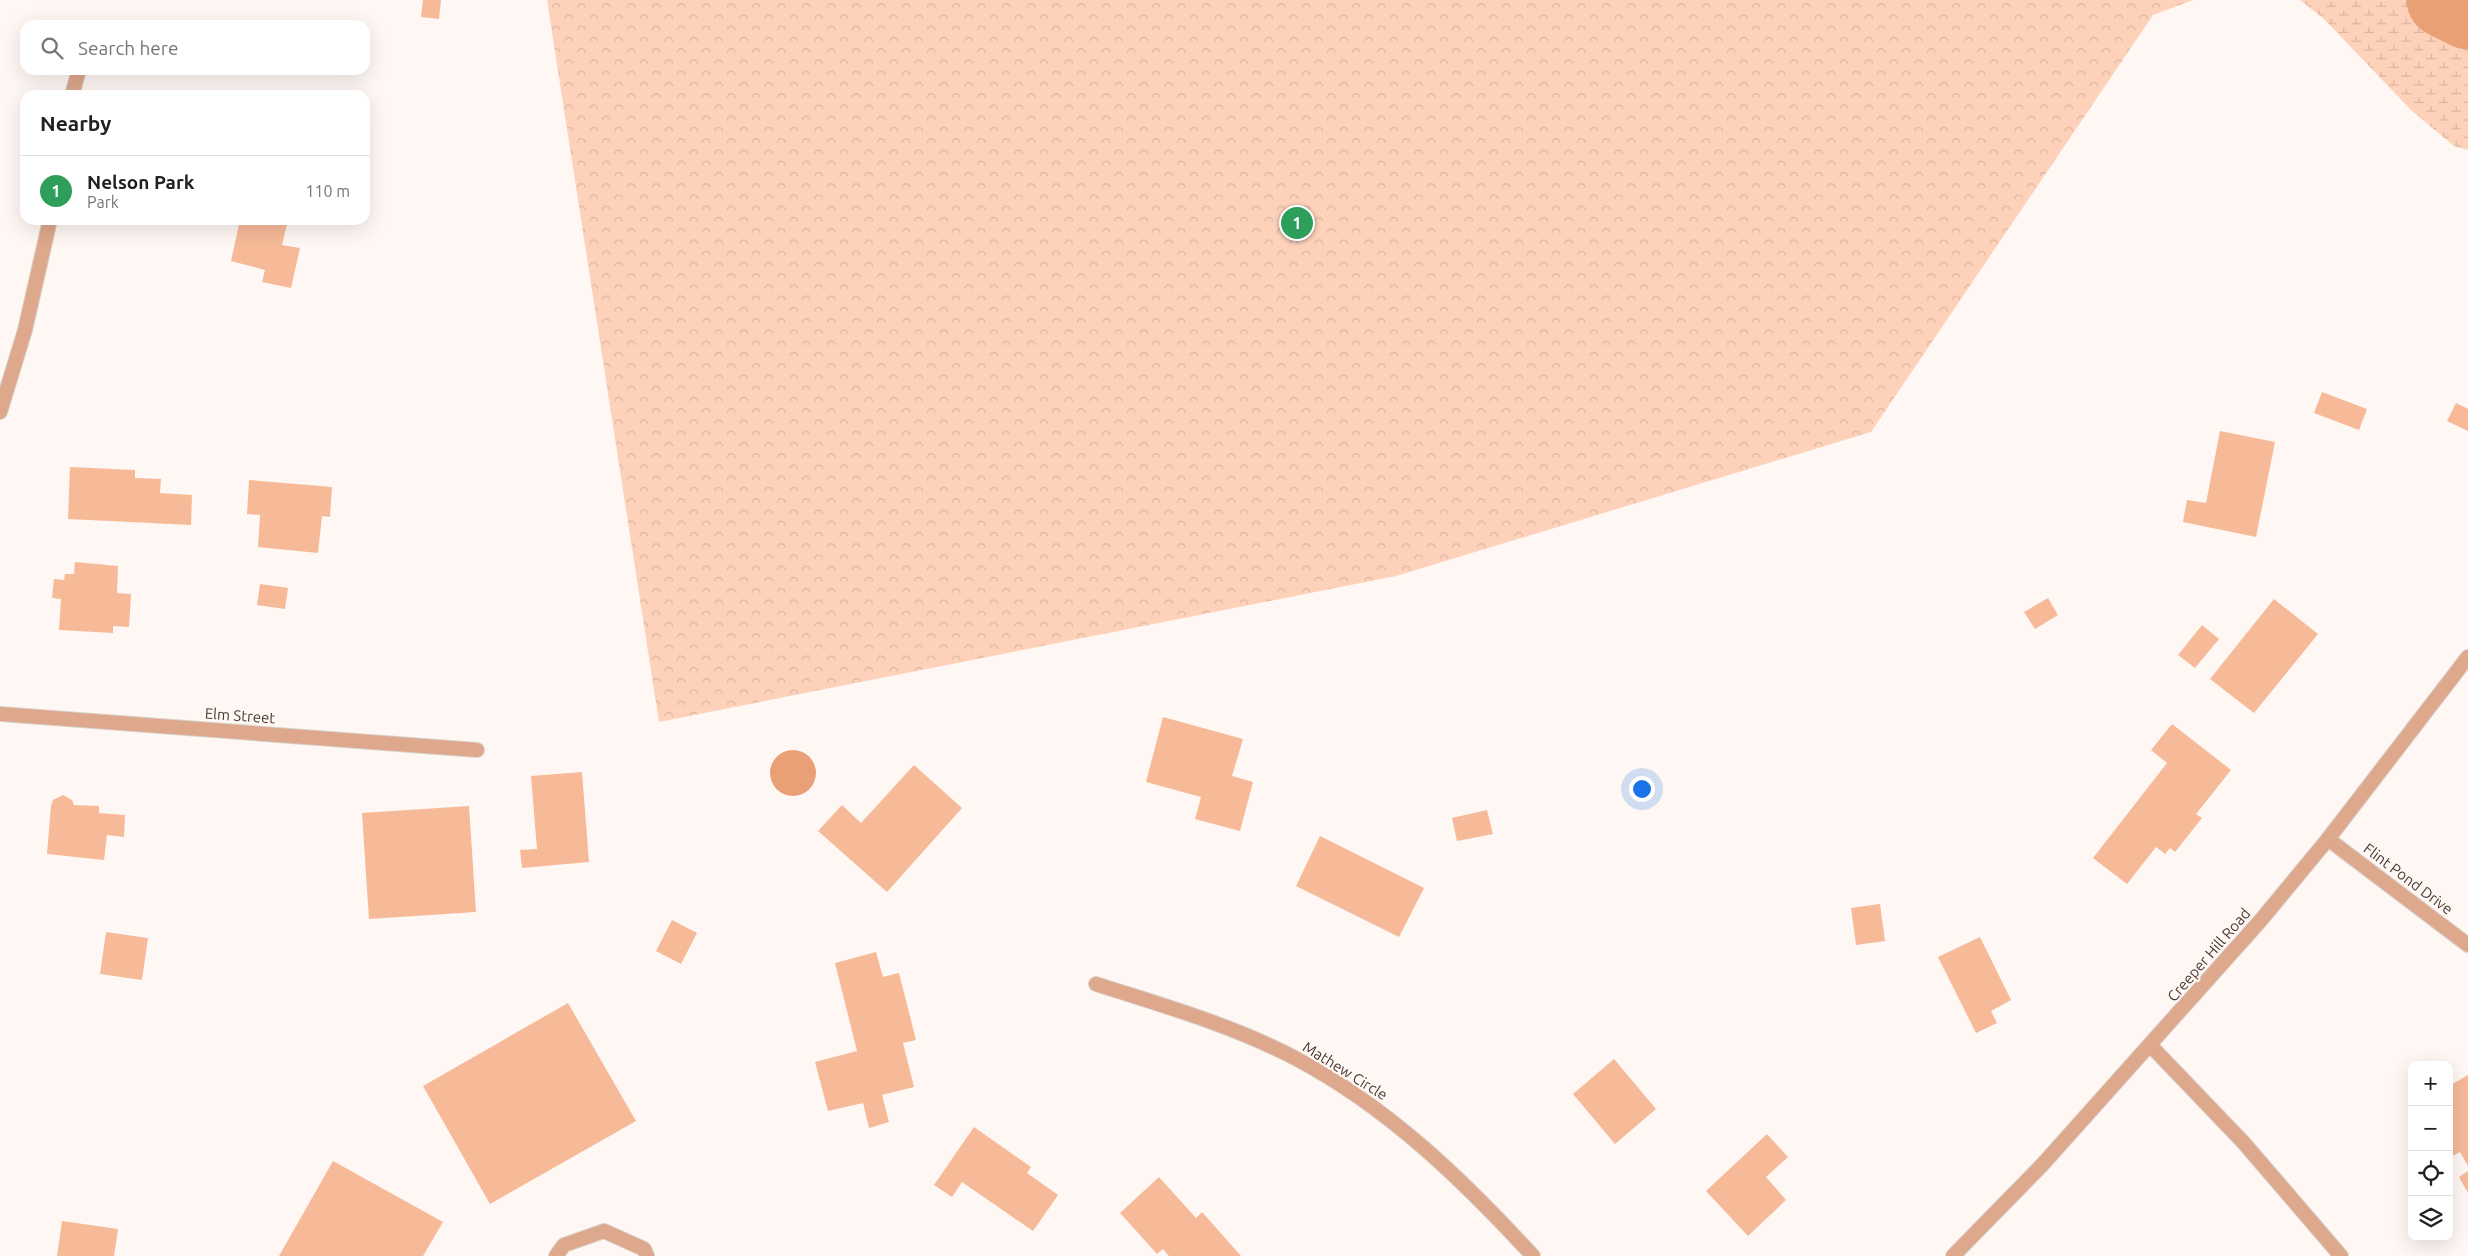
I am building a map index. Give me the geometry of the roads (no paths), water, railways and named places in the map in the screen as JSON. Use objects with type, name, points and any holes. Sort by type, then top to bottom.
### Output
[{"type":"street","points":[[73,90],[78,75]]},
{"type":"street","points":[[0,412],[25,330],[49,225]]},
{"type":"street","name":"Creeper Hill Road","points":[[1953,1256],[2043,1164],[2151,1046],[2328,839],[2468,657]]},
{"type":"street","name":"Elm Street","points":[[0,714],[478,750]]},
{"type":"street","name":"Flint Pond Drive","points":[[2328,839],[2468,945]]},
{"type":"street","name":"Mathew Circle","points":[[1096,984],[1234,1030],[1296,1059],[1373,1106],[1440,1161],[1533,1256]]},
{"type":"street","points":[[2151,1046],[2243,1142],[2341,1256]]},
{"type":"street","points":[[556,1256],[564,1245],[604,1231],[644,1249],[646,1256]]},
{"type":"waterway","points":[[2444,0],[2468,12]]},
{"type":"place","name":"Nelson Park","points":[[1297,223]]}]
